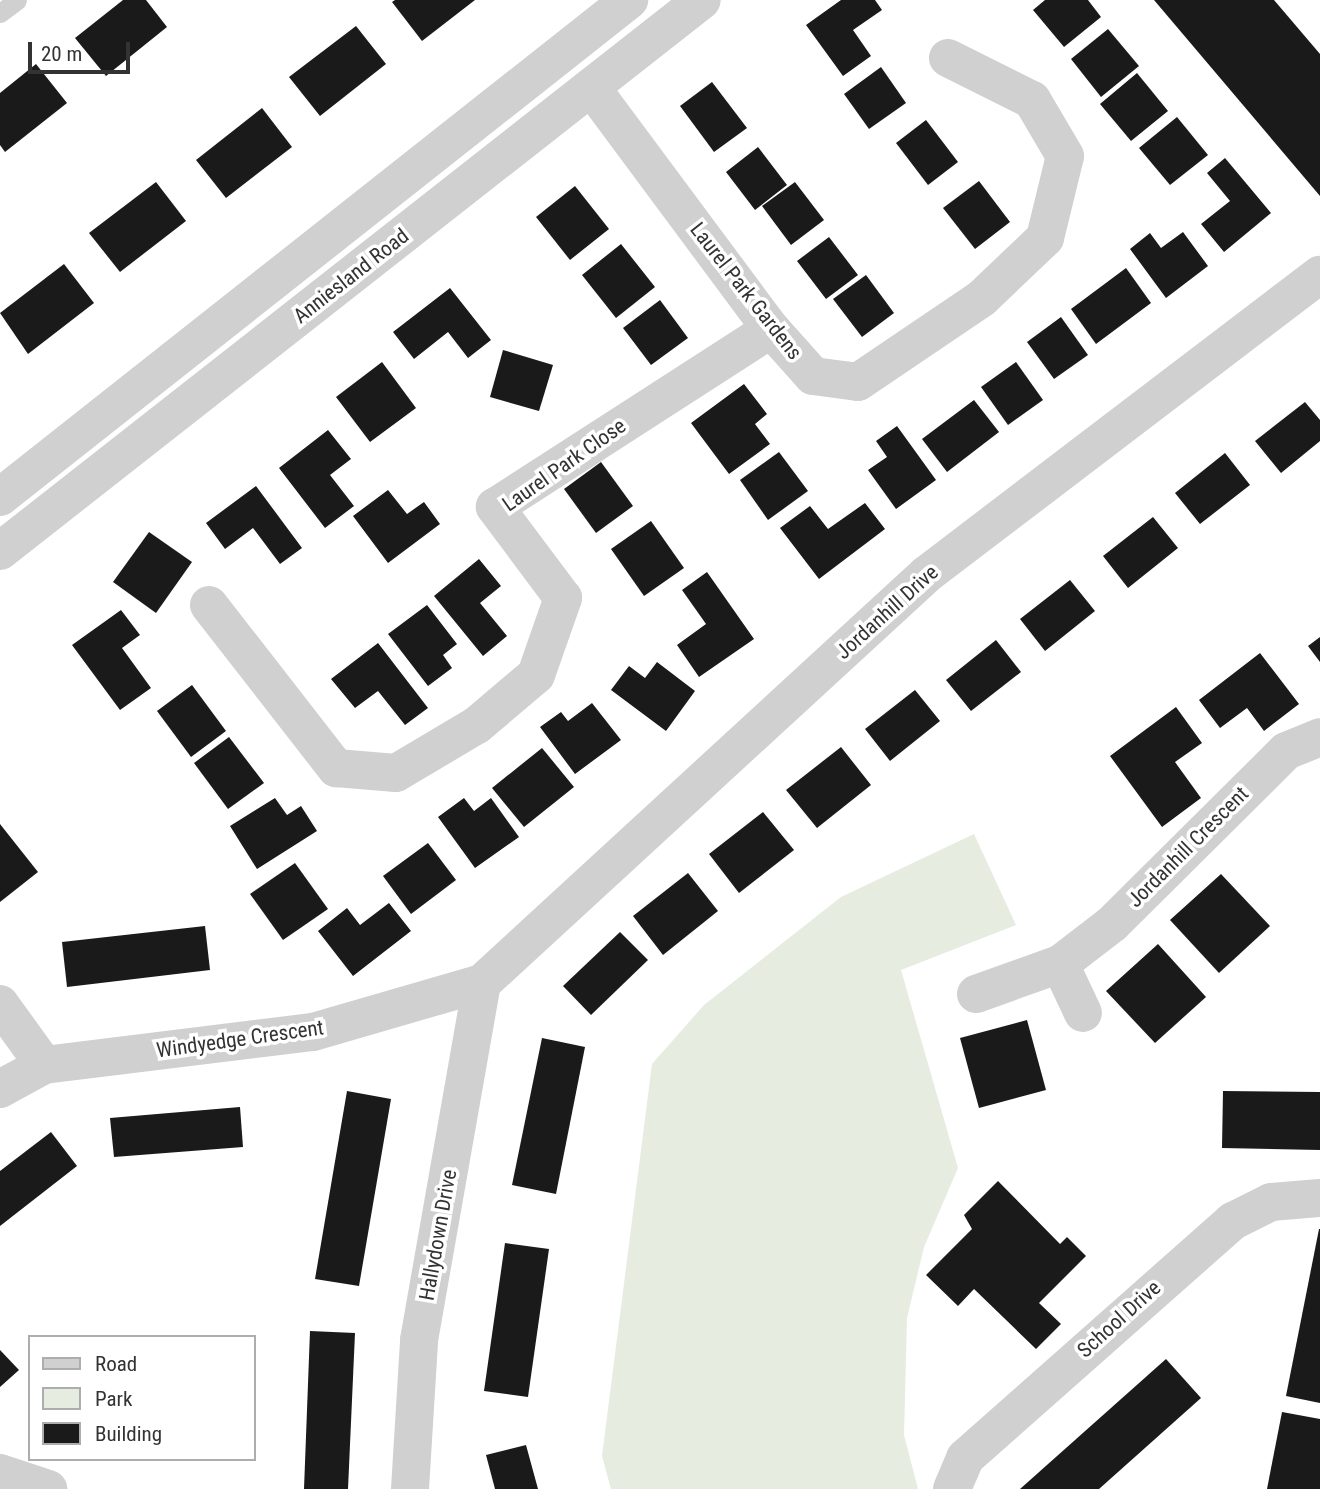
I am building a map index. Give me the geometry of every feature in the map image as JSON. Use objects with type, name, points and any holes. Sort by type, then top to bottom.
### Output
[{"type":"street","name":"Anniesland Road","points":[[0,497],[629,0]]},
{"type":"street","name":"Anniesland Road","points":[[0,551],[702,0]]},
{"type":"street","name":"Laurel Park Gardens","points":[[591,87],[771,329],[813,376],[858,382],[982,298],[1045,238],[1065,156],[1032,100],[948,58]]},
{"type":"street","points":[[316,247],[347,279]]},
{"type":"street","name":"Jordanhill Drive","points":[[482,983],[927,574],[1320,275]]},
{"type":"street","name":"Laurel Park Close","points":[[209,605],[336,768],[396,773],[477,725],[536,675],[563,598],[495,507],[771,329]]},
{"type":"street","name":"Jordanhill Crescent","points":[[976,994],[1060,964],[1112,924],[1286,751],[1320,737]]},
{"type":"street","points":[[1060,964],[1083,1013]]},
{"type":"street","name":"Windyedge Crescent","points":[[0,1089],[44,1065],[313,1032],[482,983]]},
{"type":"street","name":"Hallydown Drive","points":[[410,1489],[419,1340],[482,983]]},
{"type":"street","points":[[0,1004],[44,1065]]},
{"type":"street","name":"School Drive","points":[[952,1489],[965,1458],[1233,1221],[1271,1202],[1320,1198]]},
{"type":"street","points":[[0,1473],[48,1489]]},
{"type":"lane","points":[[0,13],[17,0]]},
{"type":"green space","points":[[974,834],[1016,925],[901,970],[958,1168],[924,1247],[907,1318],[904,1435],[918,1489],[611,1489],[602,1456],[652,1064],[704,1005],[841,897]]},
{"type":"building","points":[[123,0],[146,0],[167,27],[106,76],[75,38]]},
{"type":"building","points":[[475,0],[422,41],[392,2]]},
{"type":"building","points":[[841,0],[875,0],[882,10],[853,30],[871,56],[843,76],[806,25]]},
{"type":"building","points":[[1045,0],[1088,0],[1101,17],[1064,47],[1033,10]]},
{"type":"building","points":[[1154,0],[1274,0],[1320,54],[1320,196]]},
{"type":"building","points":[[356,26],[386,64],[320,116],[289,77]]},
{"type":"building","points":[[1108,29],[1139,66],[1101,97],[1071,59]]},
{"type":"building","points":[[36,64],[67,103],[5,152],[0,145],[0,93]]},
{"type":"building","points":[[881,67],[906,103],[869,129],[844,94]]},
{"type":"building","points":[[1137,73],[1168,111],[1131,141],[1100,104]]},
{"type":"building","points":[[712,82],[747,128],[714,152],[680,106]]},
{"type":"building","points":[[262,108],[292,147],[226,198],[196,160]]},
{"type":"building","points":[[1177,117],[1208,155],[1170,185],[1139,148]]},
{"type":"building","points":[[926,120],[958,162],[928,185],[896,143]]},
{"type":"building","points":[[758,147],[787,185],[755,210],[726,172]]},
{"type":"building","points":[[1225,158],[1271,213],[1224,252],[1201,224],[1230,201],[1207,173]]},
{"type":"building","points":[[979,181],[1010,222],[975,249],[943,208]]},
{"type":"building","points":[[156,182],[186,221],[120,272],[89,233]]},
{"type":"building","points":[[795,182],[824,220],[791,245],[762,206]]},
{"type":"building","points":[[575,186],[609,229],[570,260],[536,217]]},
{"type":"building","points":[[1183,232],[1208,266],[1166,298],[1130,249],[1150,233],[1161,248]]},
{"type":"building","points":[[829,237],[858,275],[826,299],[797,261]]},
{"type":"building","points":[[621,244],[655,287],[616,318],[582,275]]},
{"type":"building","points":[[64,264],[94,303],[28,354],[0,313]]},
{"type":"building","points":[[1126,268],[1151,303],[1096,344],[1071,309]]},
{"type":"building","points":[[866,275],[894,313],[862,337],[833,299]]},
{"type":"building","points":[[450,288],[491,340],[468,358],[448,332],[414,359],[393,332]]},
{"type":"building","points":[[660,300],[688,338],[651,365],[623,328]]},
{"type":"building","points":[[1061,317],[1088,355],[1054,379],[1027,342]]},
{"type":"building","points":[[503,350],[553,365],[539,411],[490,397]]},
{"type":"building","points":[[382,362],[416,408],[370,442],[336,397]]},
{"type":"building","points":[[1016,362],[1043,400],[1008,425],[981,387]]},
{"type":"building","points":[[744,384],[767,414],[755,424],[770,444],[729,474],[691,423]]},
{"type":"building","points":[[974,400],[999,432],[947,472],[922,439]]},
{"type":"building","points":[[1305,402],[1320,420],[1320,441],[1281,473],[1255,441]]},
{"type":"building","points":[[897,426],[936,480],[896,509],[868,470],[887,457],[876,441]]},
{"type":"building","points":[[328,430],[351,459],[330,475],[354,506],[325,528],[279,468]]},
{"type":"building","points":[[779,452],[808,491],[768,520],[740,480]]},
{"type":"building","points":[[1225,453],[1250,485],[1200,524],[1175,493]]},
{"type":"building","points":[[601,462],[633,506],[596,533],[564,489]]},
{"type":"building","points":[[256,486],[302,548],[280,564],[253,528],[225,549],[206,523]]},
{"type":"building","points":[[388,490],[407,514],[424,502],[440,524],[388,563],[353,516]]},
{"type":"building","points":[[865,503],[885,529],[819,579],[780,528],[810,506],[828,529]]},
{"type":"building","points":[[1153,517],[1178,548],[1128,588],[1103,556]]},
{"type":"building","points":[[651,521],[684,568],[644,596],[611,549]]},
{"type":"building","points":[[149,532],[192,562],[156,613],[113,582]]},
{"type":"building","points":[[479,559],[501,586],[480,603],[507,636],[483,656],[434,596]]},
{"type":"building","points":[[707,572],[754,639],[699,677],[677,645],[706,624],[682,590]]},
{"type":"building","points":[[1070,580],[1095,611],[1045,651],[1020,619]]},
{"type":"building","points":[[427,605],[457,644],[443,655],[452,668],[428,686],[388,634]]},
{"type":"building","points":[[121,610],[140,635],[122,648],[151,688],[120,710],[72,645]]},
{"type":"building","points":[[1320,637],[1320,662],[1308,646]]},
{"type":"building","points":[[996,640],[1021,672],[971,711],[946,680]]},
{"type":"building","points":[[378,643],[428,708],[405,725],[378,691],[355,708],[331,679]]},
{"type":"building","points":[[1260,653],[1299,704],[1264,731],[1247,708],[1220,728],[1199,700]]},
{"type":"building","points":[[657,662],[695,691],[666,731],[611,690],[629,666],[645,678]]},
{"type":"building","points":[[192,685],[226,731],[191,757],[157,711]]},
{"type":"building","points":[[915,690],[940,721],[890,761],[865,729]]},
{"type":"building","points":[[592,703],[621,740],[575,774],[540,727],[561,712],[568,721]]},
{"type":"building","points":[[1176,707],[1202,743],[1175,762],[1201,798],[1162,827],[1110,756]]},
{"type":"building","points":[[229,737],[264,783],[228,809],[194,763]]},
{"type":"building","points":[[841,747],[871,785],[817,828],[786,790]]},
{"type":"building","points":[[542,748],[574,787],[524,827],[492,788]]},
{"type":"building","points":[[275,798],[287,815],[301,806],[317,831],[257,869],[230,826]]},
{"type":"building","points":[[464,798],[474,811],[491,798],[519,837],[475,868],[438,817]]},
{"type":"building","points":[[763,812],[794,850],[739,893],[709,854]]},
{"type":"building","points":[[0,824],[38,872],[0,902]]},
{"type":"building","points":[[428,843],[456,880],[411,914],[383,876]]},
{"type":"building","points":[[295,863],[328,909],[283,940],[250,894]]},
{"type":"building","points":[[688,873],[718,911],[663,955],[633,916]]},
{"type":"building","points":[[1221,874],[1270,926],[1219,973],[1170,920]]},
{"type":"building","points":[[389,903],[411,931],[353,976],[318,931],[347,908],[360,925]]},
{"type":"building","points":[[205,926],[210,970],[67,987],[62,942]]},
{"type":"building","points":[[620,932],[648,960],[591,1015],[563,986]]},
{"type":"building","points":[[1158,944],[1206,997],[1155,1043],[1106,991]]},
{"type":"building","points":[[1027,1020],[1046,1090],[979,1108],[960,1038]]},
{"type":"building","points":[[542,1038],[585,1047],[556,1194],[512,1185]]},
{"type":"building","points":[[347,1091],[391,1099],[359,1286],[315,1279]]},
{"type":"building","points":[[1223,1091],[1320,1092],[1320,1150],[1222,1148]]},
{"type":"building","points":[[240,1107],[243,1147],[114,1157],[110,1118]]},
{"type":"building","points":[[51,1132],[77,1166],[0,1226],[0,1171]]},
{"type":"building","points":[[998,1181],[1060,1244],[1067,1237],[1086,1256],[1039,1303],[1061,1324],[1036,1349],[974,1289],[958,1306],[926,1275],[972,1229],[964,1215]]},
{"type":"building","points":[[1320,1229],[1320,1403],[1286,1396]]},
{"type":"building","points":[[505,1243],[549,1249],[528,1397],[484,1391]]},
{"type":"building","points":[[310,1331],[355,1333],[348,1489],[304,1489]]},
{"type":"building","points":[[0,1350],[19,1370],[0,1387]]},
{"type":"building","points":[[1166,1359],[1201,1398],[1099,1489],[1020,1489]]},
{"type":"building","points":[[1282,1412],[1320,1419],[1320,1489],[1267,1489]]},
{"type":"building","points":[[526,1445],[538,1489],[495,1489],[486,1455]]}]
